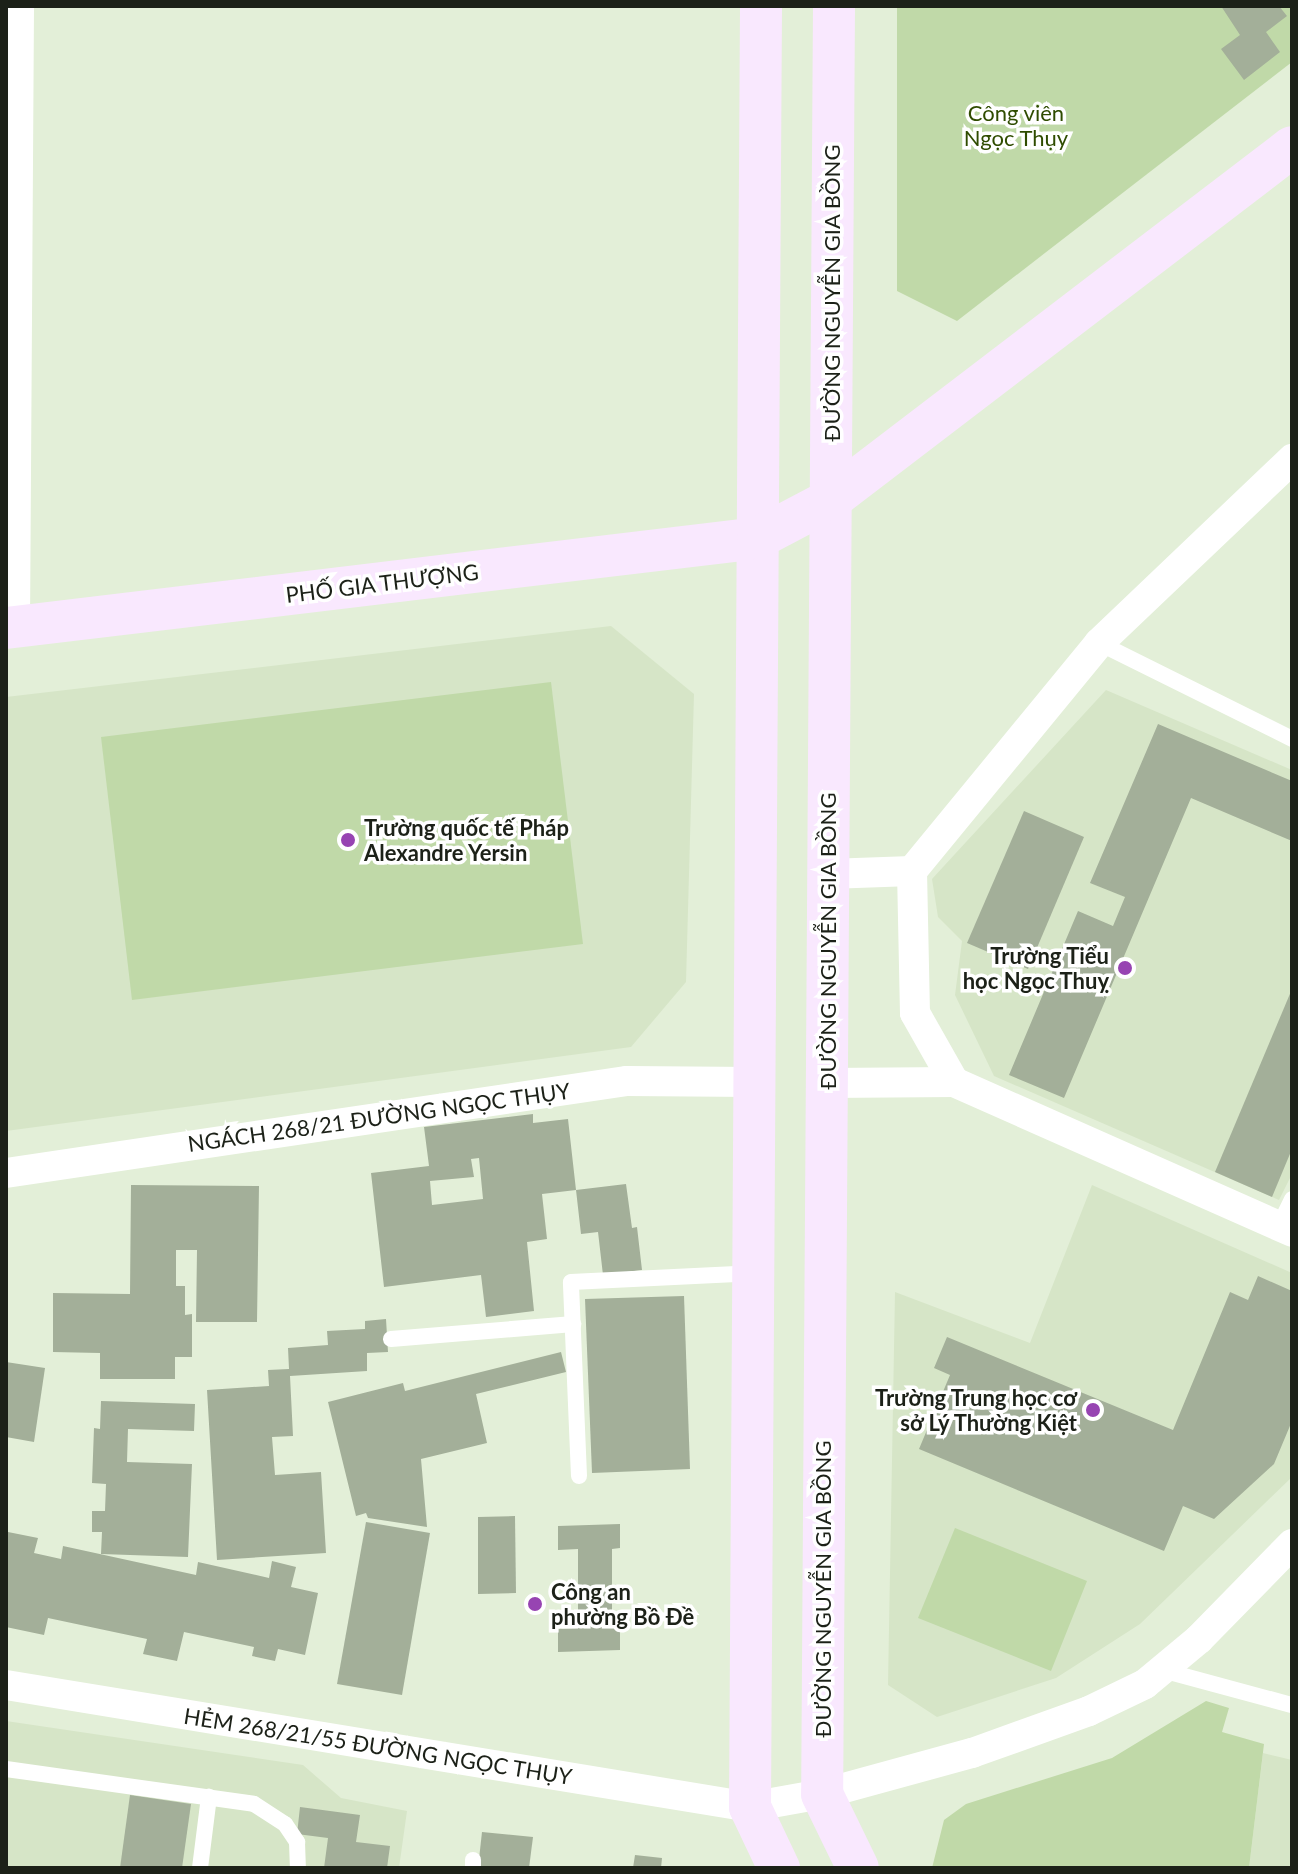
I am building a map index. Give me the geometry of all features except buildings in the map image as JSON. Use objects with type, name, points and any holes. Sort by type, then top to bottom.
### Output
[{"type":"main road","points":[[761,6],[750,1807],[779,1868]]},
{"type":"main road","name":"ĐƯỜNG NGUYỄN GIA BỒNG","points":[[834,6],[822,1794],[858,1868]]},
{"type":"main road","points":[[758,538],[830,500],[1292,147]]},
{"type":"main road","name":"PHỐ GIA THƯỢNG","points":[[11,628],[758,538]]},
{"type":"street","points":[[11,628],[19,6]]},
{"type":"street","points":[[954,1082],[915,1013],[912,871],[1099,643],[1292,459]]},
{"type":"street","points":[[828,874],[912,871]]},
{"type":"street","name":"NGÁCH 268/21 ĐƯỜNG NGỌC THỤY","points":[[6,1173],[627,1081],[754,1082]]},
{"type":"street","points":[[827,1083],[954,1082],[1285,1229]]},
{"type":"street","name":"HẺM 268/21/55 ĐƯỜNG NGỌC THỤY","points":[[6,1685],[750,1807],[822,1794],[972,1753],[1089,1711],[1145,1684],[1199,1639],[1292,1544]]},
{"type":"lane","points":[[1099,643],[1292,739]]},
{"type":"lane","points":[[1285,1229],[1292,1199]]},
{"type":"lane","points":[[579,1476],[571,1282],[753,1272]]},
{"type":"lane","points":[[391,1339],[573,1324]]},
{"type":"lane","points":[[1162,1670],[1292,1705]]},
{"type":"lane","points":[[6,1769],[254,1804],[270,1811],[285,1824],[297,1842],[298,1868]]},
{"type":"lane","points":[[200,1868],[209,1797]]},
{"type":"shaded area","name":"Trường quốc tế Pháp Alexandre Yersin","points":[[611,626],[694,694],[686,982],[631,1047],[6,1131],[6,697]]},
{"type":"shaded area","name":"Trường Tiểu học Ngọc Thuỵ","points":[[1106,690],[1292,770],[1292,1174],[1279,1200],[994,1076],[955,995],[962,941],[938,917],[932,879]]},
{"type":"shaded area","name":"Trường Trung học cơ sở Lý Thường Kiệt","points":[[1092,1185],[1292,1273],[1292,1477],[1140,1624],[1056,1678],[937,1717],[888,1685],[895,1292],[1030,1343]]},
{"type":"shaded area","points":[[6,1721],[303,1765],[341,1798],[407,1811],[399,1868],[6,1868]]},
{"type":"shaded area","points":[[1263,1753],[1292,1760],[1292,1868],[1249,1868]]},
{"type":"green space","name":"Công viên Ngọc Thụy","points":[[897,6],[1292,6],[1292,62],[957,321],[897,291]]},
{"type":"green space","points":[[551,682],[583,944],[132,1000],[101,737]]},
{"type":"green space","points":[[955,1528],[1087,1581],[1051,1671],[918,1618]]},
{"type":"green space","points":[[1206,1701],[1229,1708],[1222,1732],[1264,1744],[1249,1868],[932,1868],[944,1820],[966,1804],[1112,1758]]},
{"type":"place","name":"Trường quốc tế Pháp Alexandre Yersin","points":[[348,840]]},
{"type":"place","name":"Trường Tiểu học Ngọc Thuỵ","points":[[1125,968]]},
{"type":"place","name":"Trường Trung học cơ sở Lý Thường Kiệt","points":[[1093,1410]]},
{"type":"place","name":"Công an phường Bồ Đề","points":[[535,1604]]}]
